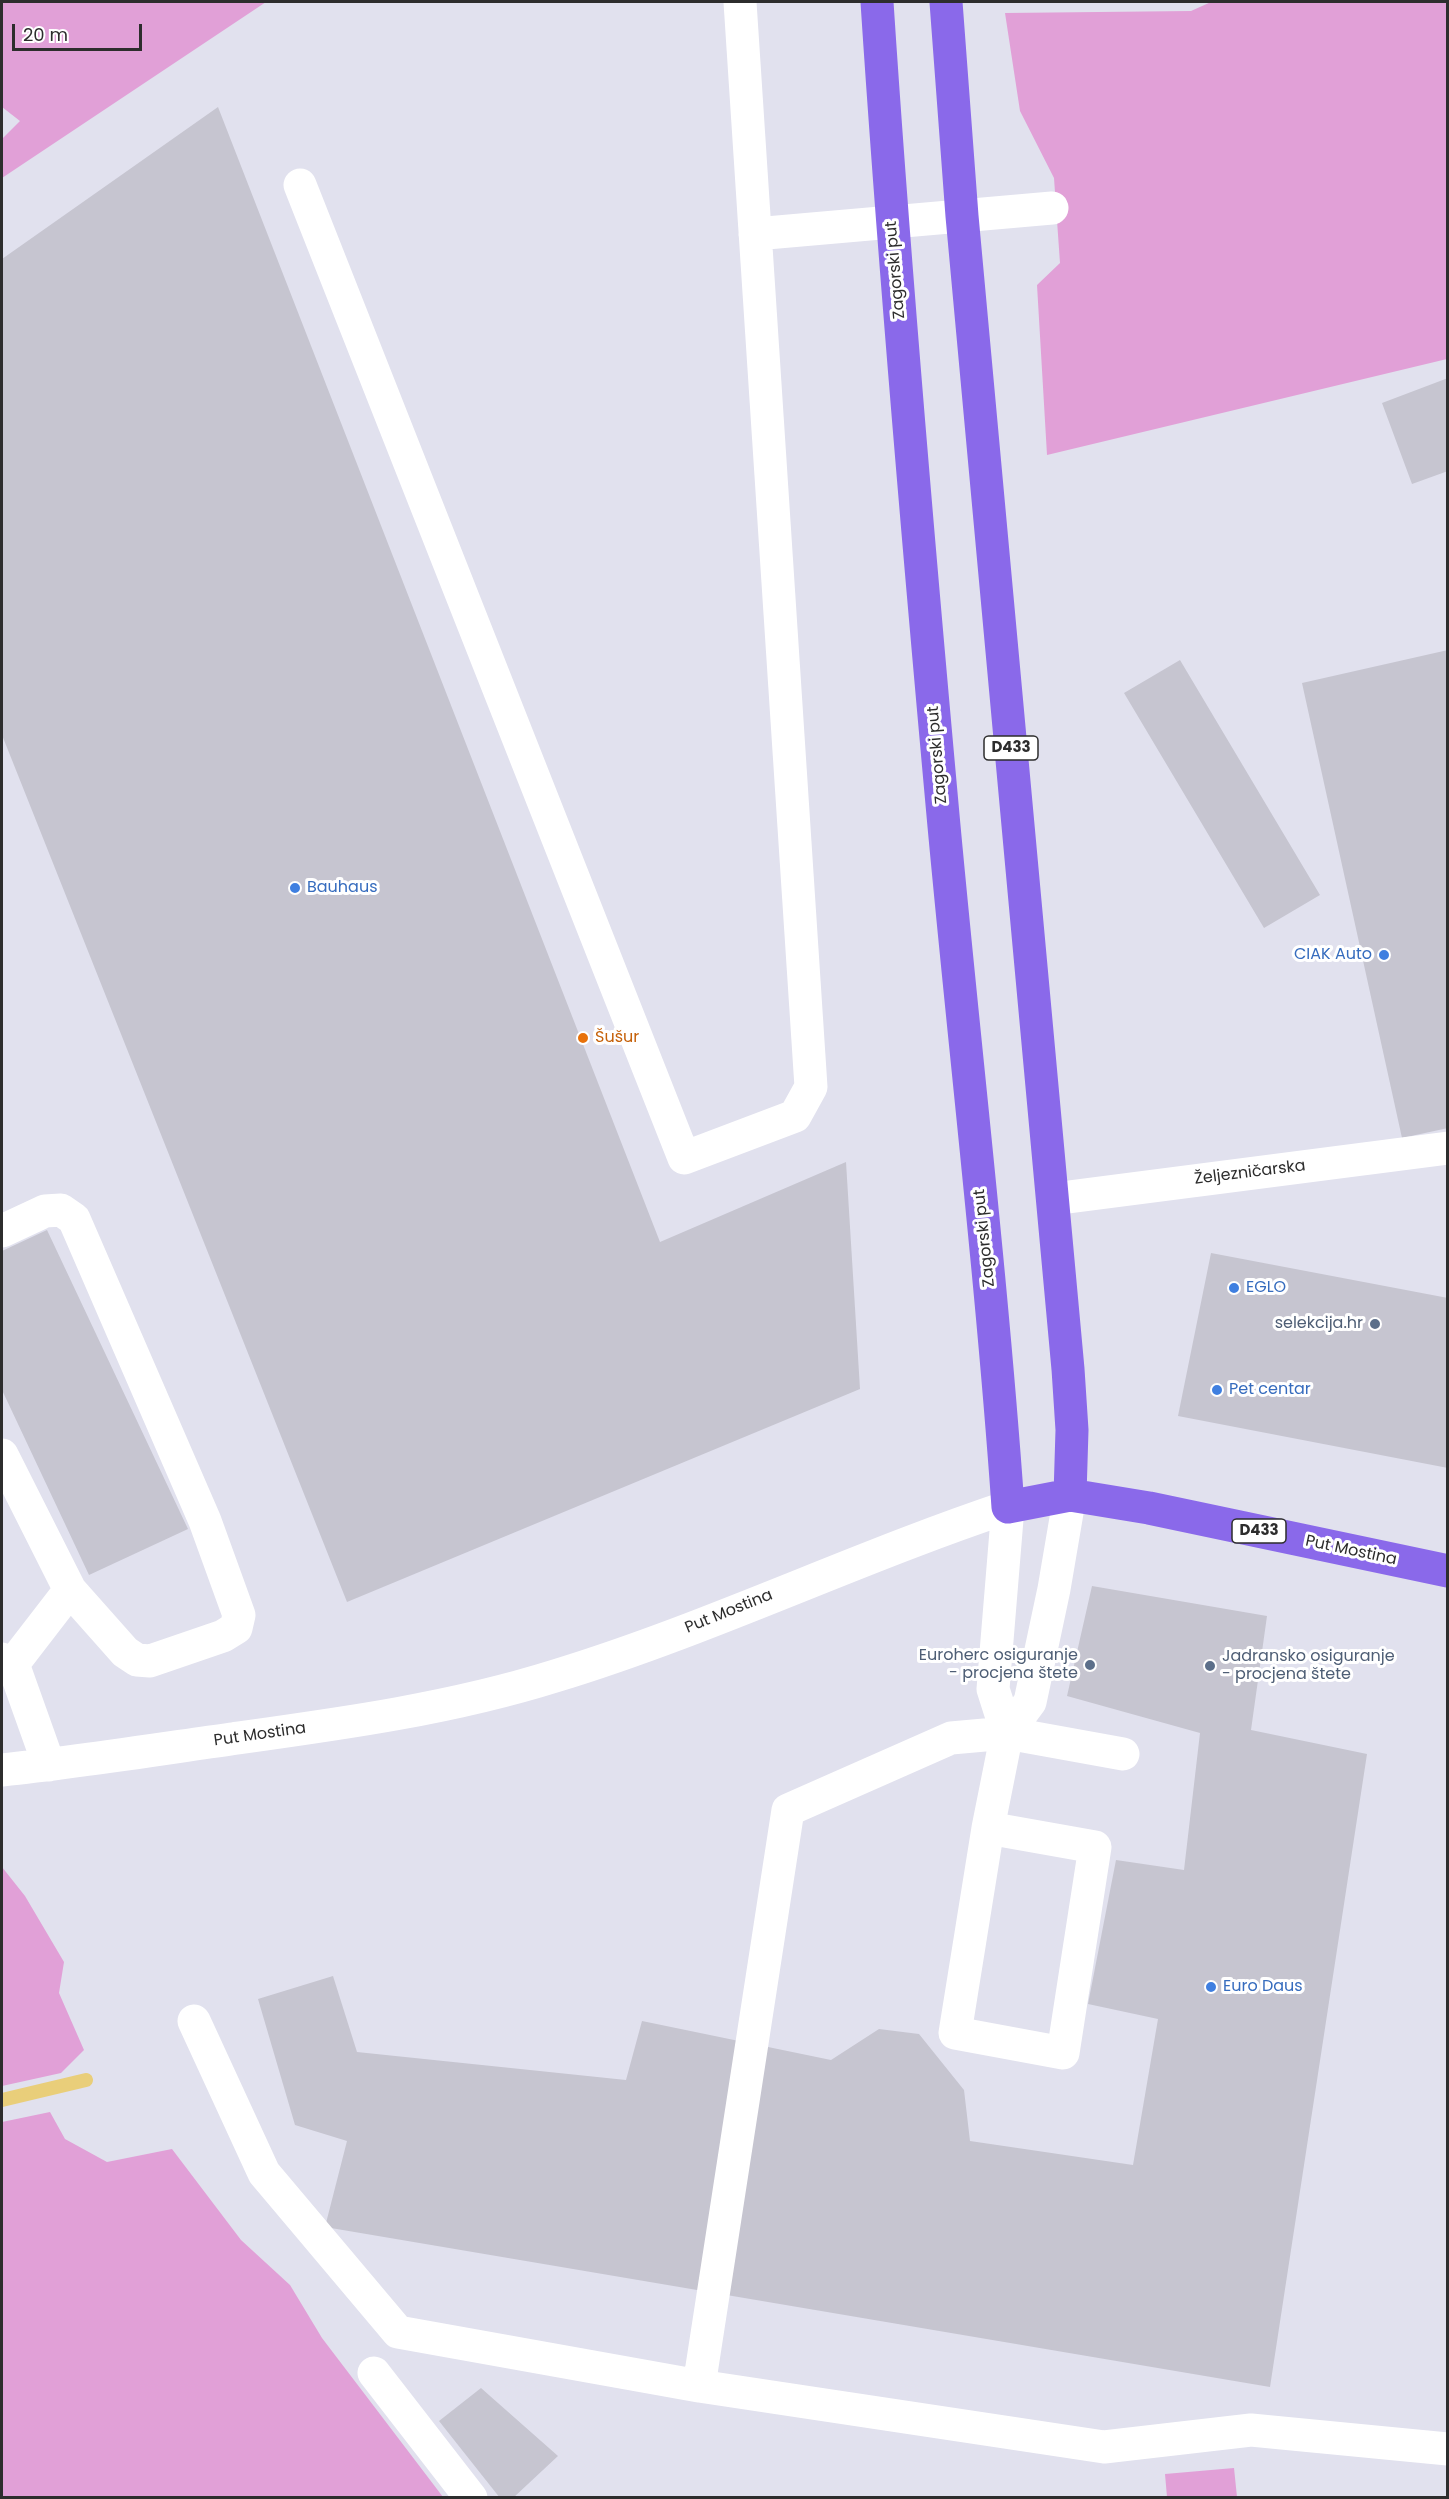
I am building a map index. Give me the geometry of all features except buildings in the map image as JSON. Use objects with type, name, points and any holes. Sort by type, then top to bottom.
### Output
[{"type":"main road","name":"Zagorski put","points":[[877,2],[892,223],[944,828],[1000,1386],[1008,1507]]},
{"type":"main road","name":"D433","points":[[946,2],[962,216],[1053,1199],[1072,1430],[1070,1495]]},
{"type":"main road","name":"Put Mostina","points":[[1008,1507],[1070,1495],[1149,1508],[1448,1571]]},
{"type":"street","points":[[300,185],[684,1158],[795,1116],[811,1087],[740,2]]},
{"type":"street","points":[[755,234],[1052,208]]},
{"type":"street","name":"Željezničarska","points":[[1053,1199],[1448,1148]]},
{"type":"street","points":[[2,1232],[45,1211],[61,1210],[74,1219],[205,1521],[239,1615],[236,1628],[224,1636],[150,1661],[137,1660],[125,1652],[70,1590],[2,1455]]},
{"type":"street","points":[[988,1828],[1095,1847],[1063,2052],[955,2033],[988,1828],[1006,1733],[1030,1702],[1054,1589],[1070,1495]]},
{"type":"street","points":[[1006,1733],[993,1689],[1008,1507]]},
{"type":"street","name":"Put Mostina","points":[[2,1770],[322,1727],[450,1703],[554,1676],[648,1644],[908,1541],[1008,1507]]},
{"type":"street","points":[[49,1765],[7,1661],[70,1590]]},
{"type":"street","points":[[699,2386],[788,1810],[951,1738],[1006,1733],[1123,1754]]},
{"type":"street","points":[[194,2021],[264,2173],[398,2332],[699,2386],[1104,2447],[1251,2430],[1448,2449]]},
{"type":"street","points":[[374,2373],[471,2498]]},
{"type":"shaded area","points":[[2,2],[266,2],[2,178],[2,139],[20,121],[2,107]]},
{"type":"shaded area","points":[[1211,2],[1447,2],[1447,359],[1047,455],[1037,285],[1060,263],[1054,178],[1020,111],[1005,13],[1191,11]]},
{"type":"shaded area","points":[[2,1867],[25,1896],[64,1962],[59,1993],[84,2050],[61,2073],[2,2086]]},
{"type":"shaded area","points":[[50,2112],[65,2139],[107,2162],[172,2149],[241,2240],[290,2285],[322,2338],[443,2497],[2,2497],[2,2122]]},
{"type":"shaded area","points":[[1234,2468],[1237,2497],[1167,2497],[1165,2474]]},
{"type":"waterway","points":[[2,2100],[86,2080]]},
{"type":"place","name":"Bauhaus","points":[[295,888]]},
{"type":"place","name":"CIAK Auto","points":[[1384,955]]},
{"type":"place","name":"Šušur","points":[[583,1038]]},
{"type":"place","name":"EGLO","points":[[1234,1288]]},
{"type":"place","name":"selekcija.hr","points":[[1375,1324]]},
{"type":"place","name":"Pet centar","points":[[1217,1390]]},
{"type":"place","name":"Euroherc osiguranje - procjena štete","points":[[1090,1665]]},
{"type":"place","name":"Jadransko osiguranje - procjena štete","points":[[1210,1666]]},
{"type":"place","name":"Euro Daus","points":[[1211,1987]]}]
